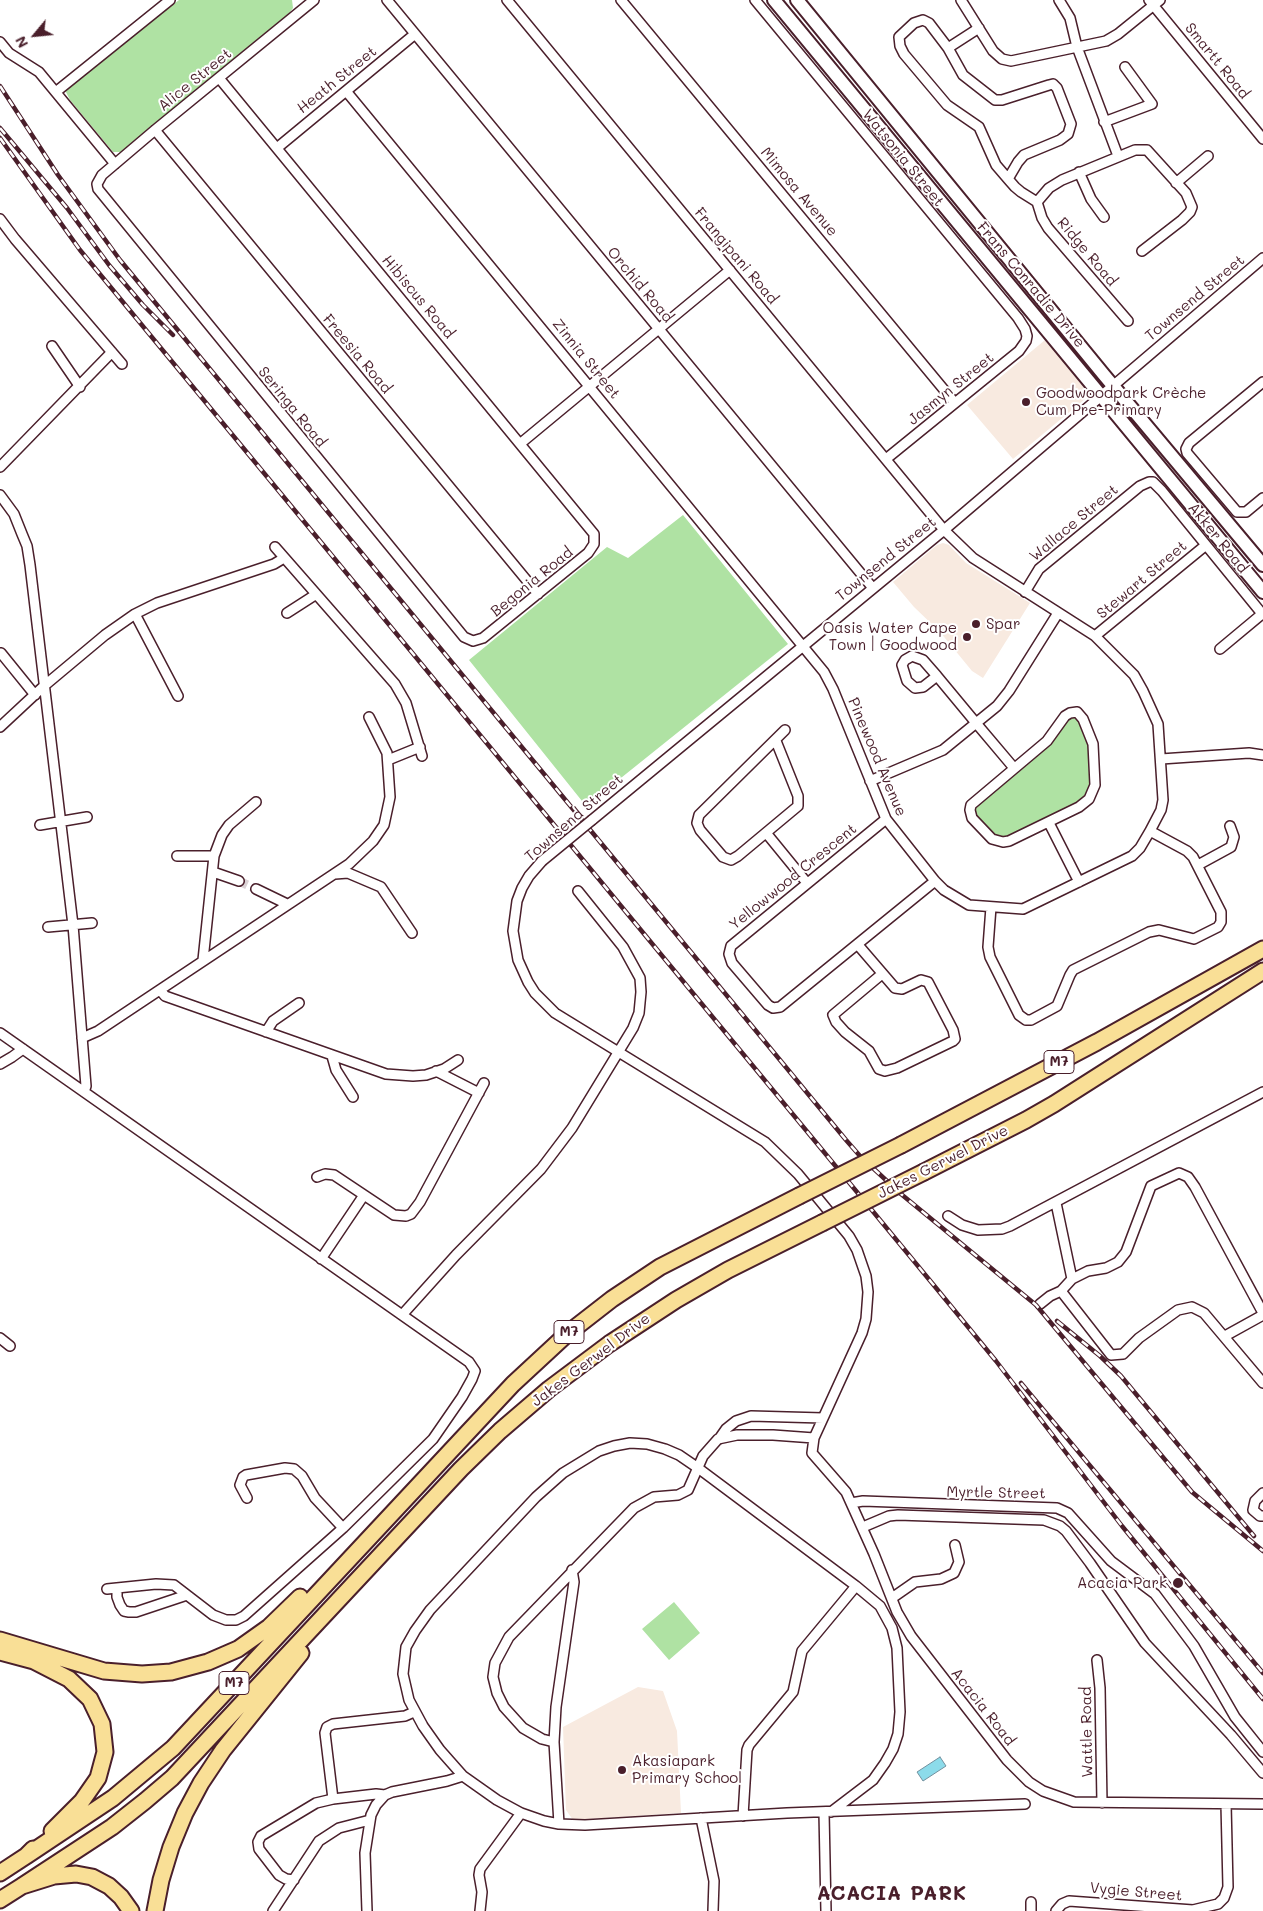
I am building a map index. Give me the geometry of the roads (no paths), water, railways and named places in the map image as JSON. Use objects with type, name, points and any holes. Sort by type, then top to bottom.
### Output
[{"type":"highway","name":"Jakes Gerwel Drive","points":[[26,1856],[118,1794],[173,1748],[536,1361],[599,1308],[674,1259],[901,1145],[1097,1042],[1263,949]]},
{"type":"highway","name":"Jakes Gerwel Drive","points":[[22,1886],[112,1828],[162,1787],[481,1450],[524,1410],[574,1369],[635,1325],[690,1291],[1045,1110],[1263,971]]},
{"type":"highway","points":[[0,1640],[81,1666],[123,1674],[171,1672],[212,1661],[238,1649],[269,1627],[400,1499],[419,1484]]},
{"type":"highway","points":[[155,1911],[162,1876],[171,1847],[185,1813],[206,1775],[225,1747],[345,1599],[353,1584]]},
{"type":"highway","points":[[0,1652],[38,1662],[73,1682],[85,1693],[101,1720],[105,1756],[92,1789],[78,1805],[26,1856],[0,1872]]},
{"type":"highway","points":[[0,1900],[22,1886],[60,1874],[73,1874],[87,1876],[113,1889],[125,1901],[131,1911]]},
{"type":"main road","name":"Frans Conradie Drive","points":[[774,0],[1263,592]]},
{"type":"main road","name":"Frans Conradie Drive","points":[[798,0],[1113,386],[1263,565]]},
{"type":"street","points":[[57,91],[170,0]]},
{"type":"street","name":"Alice Street","points":[[97,184],[102,175],[219,78],[301,4],[314,0]]},
{"type":"street","name":"Orchid Road","points":[[387,0],[872,588]]},
{"type":"street","name":"Frangipani Road","points":[[507,0],[944,530]]},
{"type":"street","name":"Mimosa Avenue","points":[[621,0],[955,402]]},
{"type":"street","name":"Watsonia Street","points":[[755,0],[1018,318],[1026,329],[1027,336]]},
{"type":"street","points":[[961,0],[993,51],[1005,60],[1017,60],[1112,38],[1154,2]]},
{"type":"street","points":[[1059,0],[1070,18],[1077,47],[1118,156]]},
{"type":"street","name":"Smartt Road","points":[[1154,2],[1263,139]]},
{"type":"street","points":[[1008,179],[1024,155],[1060,140],[1068,134],[1071,124],[1060,93],[1053,84],[1002,100],[995,100],[966,79],[948,48],[929,22],[924,20],[914,22],[899,37],[900,46],[904,54],[947,105],[979,127],[991,158],[1008,179],[1020,192],[1037,202],[1049,188],[1079,172],[1135,150],[1147,150],[1189,199],[1192,207],[1190,212],[1142,251]]},
{"type":"street","points":[[948,48],[979,28]]},
{"type":"street","name":"Heath Street","points":[[277,148],[415,34]]},
{"type":"street","points":[[0,42],[9,53],[39,72],[57,91],[115,164]]},
{"type":"street","points":[[1104,122],[1152,104],[1125,67]]},
{"type":"street","name":"Hibiscus Road","points":[[219,78],[594,534]]},
{"type":"street","name":"Zinnia Street","points":[[346,91],[802,646]]},
{"type":"street","name":"Freesia Road","points":[[155,130],[538,594]]},
{"type":"street","points":[[1176,183],[1208,156]]},
{"type":"street","points":[[1079,172],[1091,199],[1104,217]]},
{"type":"street","name":"Seringa Road","points":[[97,184],[99,193],[464,637],[473,641]]},
{"type":"street","name":"Ridge Road","points":[[1037,202],[1042,218],[1048,228],[1128,321]]},
{"type":"street","points":[[1,223],[122,364]]},
{"type":"street","name":"Townsend Street","points":[[814,1438],[862,1333],[868,1308],[866,1276],[857,1250],[849,1236],[798,1174],[765,1142],[555,1013],[535,993],[522,972],[515,947],[513,931],[517,901],[529,876],[542,861],[944,530],[1263,258]]},
{"type":"street","points":[[521,443],[730,270]]},
{"type":"street","name":"Jasmyn Street","points":[[886,459],[1019,351],[1026,342],[1027,336]]},
{"type":"street","points":[[52,346],[80,387]]},
{"type":"street","points":[[0,467],[112,352]]},
{"type":"street","points":[[1263,382],[1186,447],[1187,453],[1232,508],[1240,513],[1246,512],[1263,498]]},
{"type":"street","name":"Akker Road","points":[[1149,482],[1157,486],[1262,614]]},
{"type":"street","name":"Wallace Street","points":[[1025,592],[1039,569],[1140,486],[1149,482]]},
{"type":"street","points":[[0,495],[14,514],[27,546],[73,925],[86,1086],[84,1092]]},
{"type":"street","name":"Pinewood Avenue","points":[[802,646],[830,680],[886,819],[935,881],[963,902],[991,907],[1023,909],[1132,856],[1140,848],[1163,806],[1158,724],[1139,682],[1129,669],[1095,636],[973,558],[944,530]]},
{"type":"street","name":"Begonia Road","points":[[473,641],[490,634],[588,553],[594,544],[594,534]]},
{"type":"street","name":"Stewart Street","points":[[1095,636],[1206,544]]},
{"type":"street","points":[[275,547],[394,684],[406,703],[421,752],[388,760]]},
{"type":"street","points":[[0,727],[44,686],[105,635],[135,614],[157,603],[274,564],[284,558]]},
{"type":"street","points":[[287,613],[315,595]]},
{"type":"street","points":[[870,780],[932,755],[951,744],[1004,699],[1058,613]]},
{"type":"street","points":[[135,614],[178,696]]},
{"type":"street","points":[[1220,649],[1262,614]]},
{"type":"street","points":[[1,653],[35,695]]},
{"type":"street","points":[[937,676],[1014,768]]},
{"type":"street","points":[[1076,712],[1080,715],[1093,744],[1095,785],[1092,793],[1084,804],[1009,841],[1003,842],[987,836],[972,818],[970,807],[973,802],[1014,768],[1047,741],[1065,716],[1076,712]]},
{"type":"street","points":[[82,1038],[98,1031],[333,874],[361,854],[373,841],[384,824],[390,797],[387,752],[369,717]]},
{"type":"street","points":[[776,741],[798,796],[798,804],[795,810],[738,856],[731,860],[723,858],[700,830],[697,819],[701,812],[776,741],[785,730]]},
{"type":"street","points":[[1161,759],[1249,753],[1263,755]]},
{"type":"street","points":[[203,960],[204,935],[214,856],[222,835],[229,825],[256,802]]},
{"type":"street","points":[[40,825],[87,817]]},
{"type":"street","name":"Yellowwood Crescent","points":[[886,819],[731,946],[729,954],[732,963],[768,1005],[777,1008],[784,1005],[935,881]]},
{"type":"street","points":[[1049,822],[1079,882]]},
{"type":"street","points":[[1198,865],[1231,847],[1234,837],[1230,826]]},
{"type":"street","points":[[991,907],[988,947],[990,956],[1019,1015],[1026,1020],[1031,1020],[1057,1006],[1074,970],[1149,932],[1159,930],[1194,940],[1215,929],[1221,922],[1221,912],[1198,865],[1187,851],[1150,831]]},
{"type":"street","points":[[767,834],[807,883]]},
{"type":"street","points":[[177,856],[214,856]]},
{"type":"street","points":[[213,872],[239,881]]},
{"type":"street","points":[[333,874],[348,873],[381,887],[412,934]]},
{"type":"street","points":[[256,889],[287,904]]},
{"type":"street","points":[[402,1315],[456,1255],[541,1169],[572,1128],[633,1028],[639,1013],[640,978],[623,947],[578,891]]},
{"type":"street","points":[[48,927],[92,923]]},
{"type":"street","points":[[858,944],[882,974],[898,989],[921,980],[928,982],[953,1030],[955,1039],[897,1068],[885,1071],[879,1069],[869,1051],[845,1032],[836,1022],[833,1015],[882,974]]},
{"type":"street","points":[[160,990],[165,996],[386,1074],[426,1075],[444,1069],[458,1060]]},
{"type":"street","points":[[266,1032],[273,1021],[299,1002]]},
{"type":"street","points":[[0,1033],[268,1219],[321,1259],[469,1362],[473,1367],[475,1374],[434,1439],[343,1528],[244,1616],[236,1620],[220,1618],[174,1585],[112,1589],[124,1611],[128,1612],[136,1612],[187,1595]]},
{"type":"street","points":[[0,1064],[12,1058],[23,1049]]},
{"type":"street","points":[[332,1056],[336,1070],[353,1097]]},
{"type":"street","points":[[436,1071],[479,1093]]},
{"type":"street","points":[[317,1177],[324,1174],[334,1175],[394,1215],[406,1216],[411,1214],[420,1202],[484,1083]]},
{"type":"street","points":[[948,1216],[969,1228],[978,1230],[996,1230],[1017,1223],[1263,1092]]},
{"type":"street","points":[[1040,1304],[1050,1296],[1061,1291],[1072,1280],[1088,1271],[1106,1268],[1118,1262],[1126,1252],[1151,1186],[1179,1173],[1188,1177],[1195,1187],[1263,1314],[1225,1336]]},
{"type":"street","points":[[321,1259],[364,1196]]},
{"type":"street","points":[[1056,1203],[1072,1280]]},
{"type":"street","points":[[1061,1291],[1111,1355],[1123,1354],[1139,1338],[1178,1310],[1192,1307],[1204,1313],[1263,1382]]},
{"type":"street","points":[[0,1338],[10,1346]]},
{"type":"street","points":[[554,1742],[533,1735],[513,1718],[504,1708],[497,1693],[494,1677],[495,1663],[509,1637],[634,1508],[654,1497],[678,1495],[688,1490],[703,1456],[726,1429],[736,1421],[751,1416],[823,1418]]},
{"type":"street","points":[[718,1439],[737,1435],[814,1438]]},
{"type":"street","name":"Acacia Road","points":[[814,1438],[812,1448],[814,1456],[846,1492],[863,1527],[903,1624],[1018,1773],[1054,1796],[1074,1802],[1263,1804]]},
{"type":"street","points":[[827,1812],[873,1780],[886,1764],[893,1749],[898,1734],[900,1712],[895,1637],[880,1606],[856,1586],[698,1468],[679,1455],[665,1449],[647,1444],[630,1443],[614,1446],[599,1451],[563,1473],[550,1483],[438,1602],[415,1631],[406,1647],[403,1667],[406,1690],[414,1712],[431,1738],[463,1776],[497,1800],[521,1813],[558,1824],[585,1825],[1025,1804]]},
{"type":"street","points":[[246,1498],[240,1485],[243,1477],[246,1475],[285,1468],[294,1469],[302,1476],[315,1498],[343,1528]]},
{"type":"street","points":[[1263,1493],[1255,1501],[1253,1510],[1260,1516],[1263,1516]]},
{"type":"street","name":"Myrtle Street","points":[[851,1503],[863,1501],[930,1505],[1057,1508],[1068,1513],[1111,1561],[1155,1594],[1194,1646],[1235,1717],[1263,1752]]},
{"type":"street","points":[[863,1527],[889,1516],[898,1515],[1044,1520],[1060,1526],[1066,1531],[1090,1563],[1145,1643],[1263,1773]]},
{"type":"street","points":[[892,1598],[915,1582],[942,1579],[954,1573],[959,1562],[956,1545]]},
{"type":"street","points":[[558,1824],[554,1742],[556,1708],[574,1582],[572,1570]]},
{"type":"street","points":[[743,1816],[747,1750],[749,1745],[794,1692],[802,1651],[856,1586]]},
{"type":"street","name":"Wattle Road","points":[[1097,1660],[1100,1688],[1102,1803]]},
{"type":"street","points":[[333,1799],[325,1733],[327,1727],[333,1724],[405,1716],[414,1712]]},
{"type":"street","points":[[286,1892],[281,1878],[259,1849],[258,1839],[310,1805],[333,1799],[376,1794],[385,1795],[463,1776]]},
{"type":"street","points":[[367,1911],[364,1853],[373,1810],[385,1795]]},
{"type":"street","points":[[1225,1911],[1218,1904],[1224,1898],[1228,1887],[1226,1804]]},
{"type":"street","points":[[826,1911],[827,1812]]},
{"type":"street","points":[[480,1911],[482,1892],[480,1870],[521,1813]]},
{"type":"street","points":[[701,1818],[714,1881],[713,1911]]},
{"type":"street","points":[[273,1911],[315,1845],[324,1836],[339,1828],[370,1820]]},
{"type":"street","points":[[281,1878],[294,1880]]},
{"type":"street","name":"Vygie Street","points":[[1056,1911],[1062,1904],[1069,1901],[1193,1910],[1218,1904]]},
{"type":"water","points":[[940,1757],[946,1766],[923,1781],[917,1772]]},
{"type":"tunnel","points":[[239,881],[256,889]]},
{"type":"railway","points":[[0,86],[58,175],[120,260],[846,1140],[860,1156],[901,1194],[1036,1305],[1192,1492],[1263,1551]]},
{"type":"railway","points":[[0,128],[67,208],[109,265],[143,305],[173,335]]},
{"type":"railway","points":[[0,138],[80,250],[996,1361],[1122,1526],[1263,1699]]},
{"type":"railway","points":[[1057,1321],[1121,1376],[1254,1536]]},
{"type":"railway","points":[[1021,1383],[1263,1673]]},
{"type":"place","name":"Goodwoodpark Crèche Cum Pre-Primary","points":[[1026,402]]},
{"type":"place","name":"Spar","points":[[976,624]]},
{"type":"place","name":"Oasis Water Cape Town | Goodwood","points":[[967,637]]},
{"type":"place","name":"Acacia Park","points":[[1178,1583]]},
{"type":"place","name":"Akasiapark Primary School","points":[[622,1770]]},
{"type":"district","name":"ACACIA PARK","points":[[892,1894]]}]
